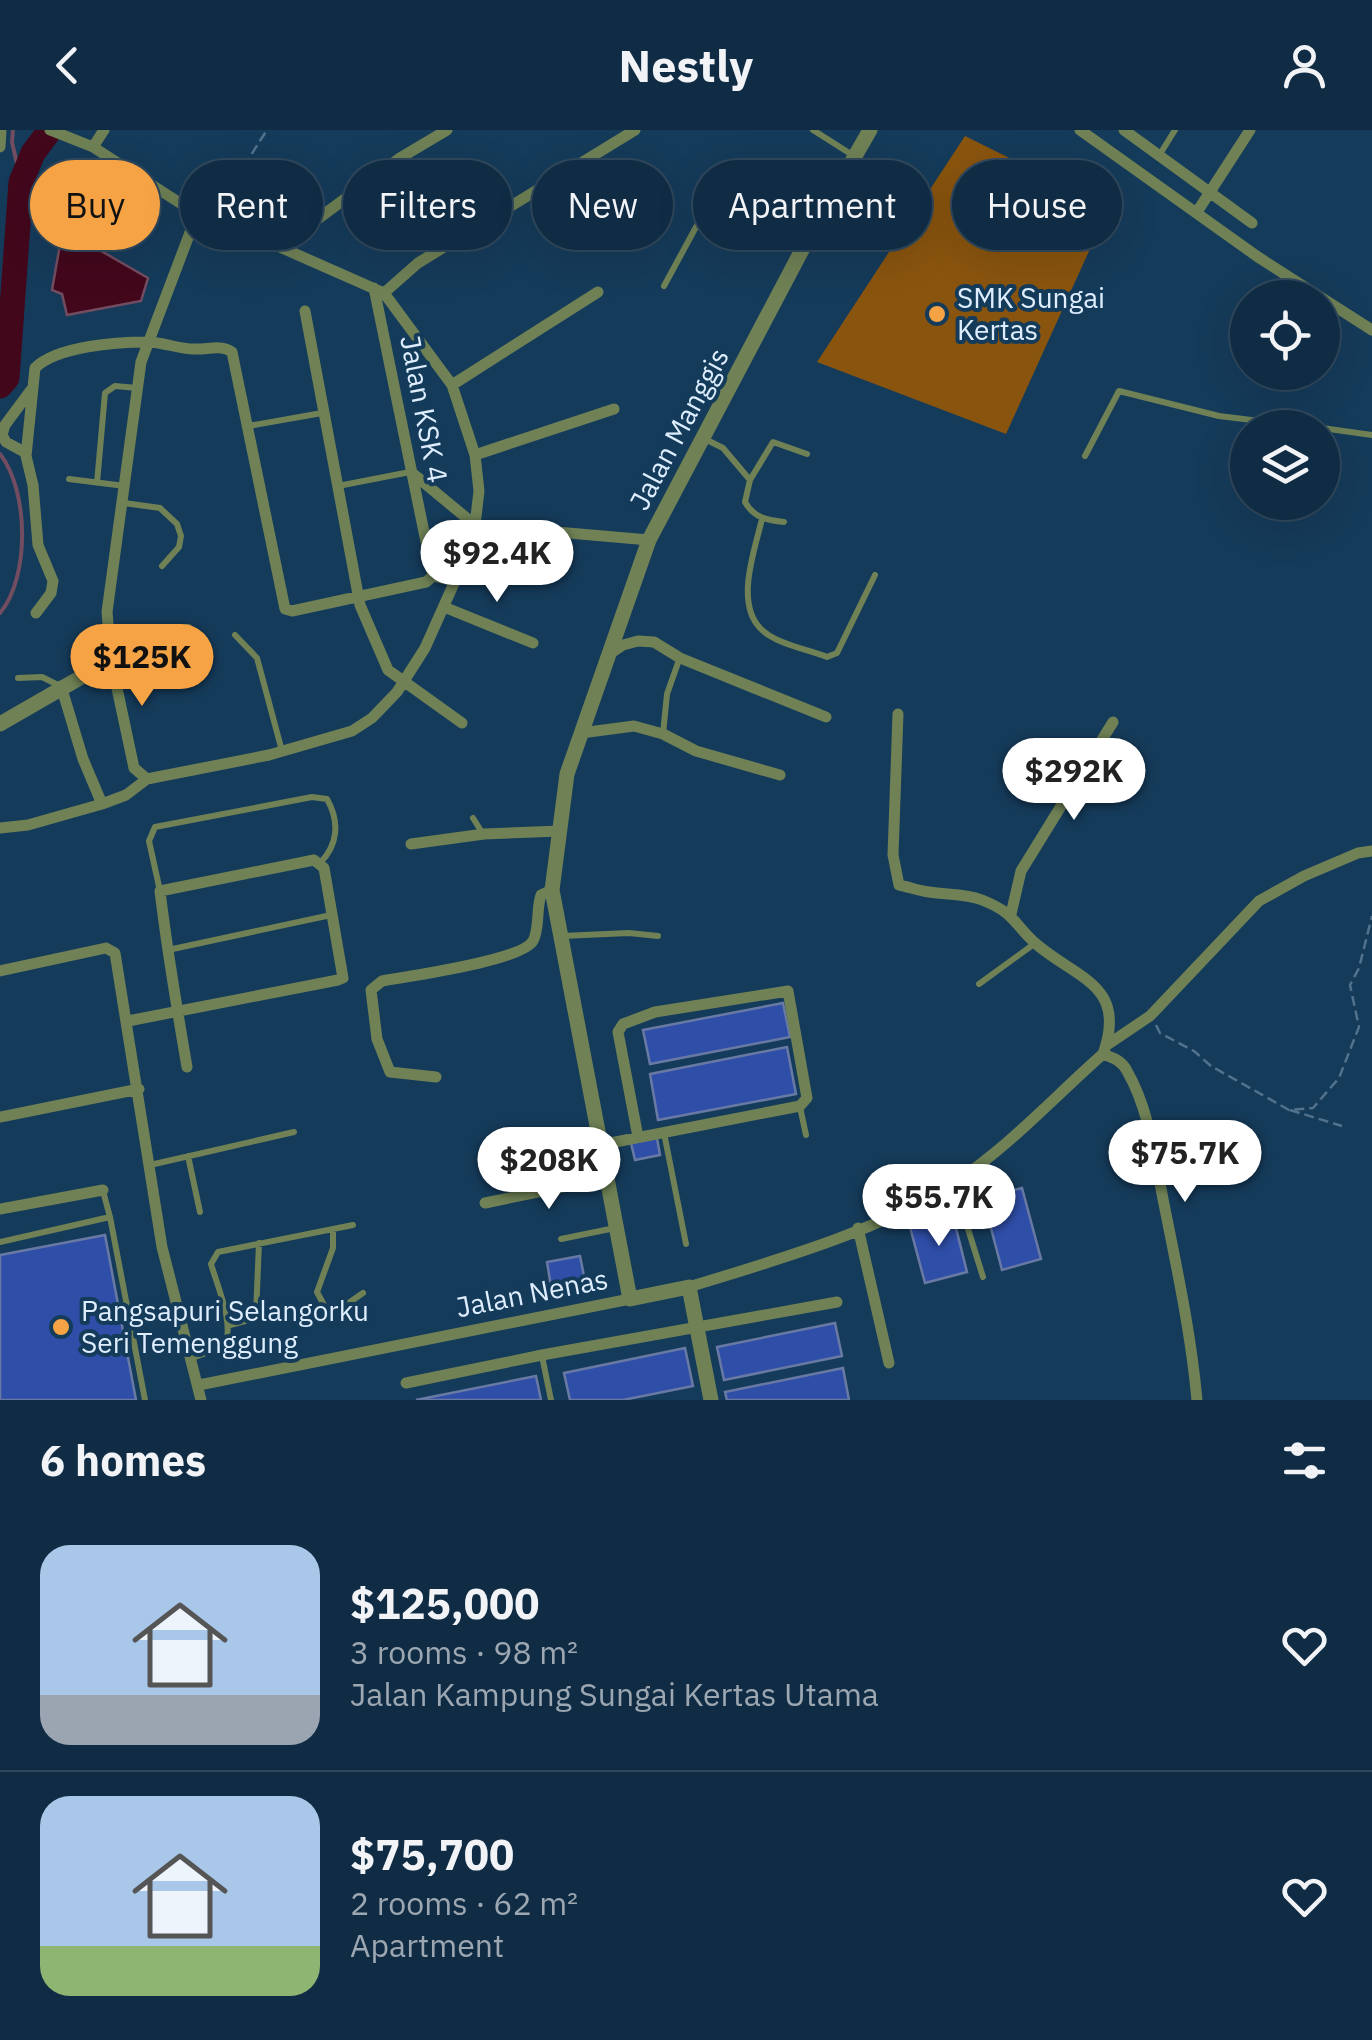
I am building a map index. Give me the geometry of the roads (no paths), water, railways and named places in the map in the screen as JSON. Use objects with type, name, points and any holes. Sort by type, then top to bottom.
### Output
[{"type":"street","points":[[0,147],[2,130]]},
{"type":"street","points":[[50,130],[88,146],[180,203]]},
{"type":"street","points":[[88,146],[104,130]]},
{"type":"street","points":[[323,215],[400,158],[447,130]]},
{"type":"street","points":[[379,290],[418,262],[635,130]]},
{"type":"street","name":"Jalan Manggis","points":[[630,1299],[552,890],[567,774],[648,540],[870,130]]},
{"type":"street","points":[[1080,130],[1099,136],[1196,212],[1372,330]]},
{"type":"street","points":[[1124,130],[1252,223]]},
{"type":"street","points":[[1196,212],[1250,130]]},
{"type":"street","points":[[148,779],[134,768],[111,660],[107,612],[141,362],[183,250]]},
{"type":"street","points":[[0,828],[28,825],[102,804],[126,795],[148,779],[282,751],[352,731],[372,718],[403,682],[444,607],[475,525],[479,491],[475,455],[452,385],[379,290],[287,250]]},
{"type":"street","name":"Jalan KSK 4","points":[[379,290],[433,576]]},
{"type":"street","points":[[452,385],[598,292]]},
{"type":"street","points":[[305,311],[358,596],[388,670],[462,723]]},
{"type":"street","points":[[36,612],[51,593],[53,581],[38,545],[26,452],[35,368],[44,359],[85,346],[148,342],[193,349],[225,348],[232,352],[282,604],[292,611],[426,582],[433,576],[455,581]]},
{"type":"street","points":[[26,452],[6,442],[2,435],[32,388]]},
{"type":"street","points":[[475,455],[614,410]]},
{"type":"street","points":[[411,472],[475,525],[648,540]]},
{"type":"street","points":[[444,607],[533,643]]},
{"type":"street","points":[[608,656],[623,645],[654,642],[680,658],[826,717]]},
{"type":"street","points":[[0,724],[111,660]]},
{"type":"street","points":[[61,686],[83,759],[102,804]]},
{"type":"street","points":[[898,714],[893,855],[894,875],[899,884],[981,899],[1011,914],[1035,944],[1065,962],[1095,986],[1103,998],[1111,1029],[1105,1050],[1126,1068],[1153,1146],[1183,1295],[1197,1400]]},
{"type":"street","points":[[1011,914],[1021,871],[1112,722]]},
{"type":"street","points":[[581,733],[624,725],[663,734],[696,751],[780,775]]},
{"type":"street","points":[[411,844],[484,834],[560,831]]},
{"type":"street","name":"Jalan Nenas","points":[[199,1384],[688,1287],[810,1249],[919,1202],[954,1182],[1154,1011],[1259,900],[1322,868],[1372,851]]},
{"type":"street","points":[[128,1021],[177,1011],[343,978],[320,862],[314,860],[160,891],[177,1011],[187,1068]]},
{"type":"street","points":[[436,1077],[390,1072],[378,1040],[371,990],[382,981],[503,958],[525,949],[533,940],[541,894],[552,890]]},
{"type":"street","points":[[0,972],[106,948],[115,954],[162,1247],[201,1400]]},
{"type":"street","points":[[600,1145],[800,1106],[806,1098],[788,991],[656,1012],[622,1024],[618,1032],[638,1137]]},
{"type":"street","points":[[0,1117],[139,1090]]},
{"type":"street","points":[[485,1204],[606,1178]]},
{"type":"street","points":[[0,1209],[102,1190]]},
{"type":"street","points":[[858,1228],[889,1364]]},
{"type":"street","points":[[688,1287],[711,1400]]},
{"type":"street","points":[[406,1383],[837,1302]]},
{"type":"lane","points":[[813,130],[855,156]]},
{"type":"lane","points":[[1159,155],[1175,130]]},
{"type":"lane","points":[[664,286],[693,233]]},
{"type":"lane","points":[[97,483],[105,393],[115,386],[138,388]]},
{"type":"lane","points":[[1085,456],[1120,391],[1230,417]]},
{"type":"lane","points":[[248,426],[324,412]]},
{"type":"lane","points":[[1340,430],[1372,434]]},
{"type":"lane","points":[[703,438],[723,448],[750,480]]},
{"type":"lane","points":[[784,522],[762,519],[745,502],[750,480],[773,442],[807,454]]},
{"type":"lane","points":[[337,486],[411,472]]},
{"type":"lane","points":[[69,479],[126,486]]},
{"type":"lane","points":[[124,503],[160,508],[178,524],[179,548],[162,566]]},
{"type":"lane","points":[[762,519],[752,563],[749,604],[762,630],[827,656],[837,653],[874,575]]},
{"type":"lane","points":[[110,636],[189,627]]},
{"type":"lane","points":[[235,635],[257,658],[282,751]]},
{"type":"lane","points":[[663,734],[667,694],[680,658]]},
{"type":"lane","points":[[18,678],[42,678],[61,686]]},
{"type":"lane","points":[[160,891],[149,841],[155,827],[312,797],[327,799],[331,805],[336,835],[331,852],[320,862]]},
{"type":"lane","points":[[472,818],[484,834]]},
{"type":"lane","points":[[168,950],[332,915]]},
{"type":"lane","points":[[561,936],[658,936]]},
{"type":"lane","points":[[979,984],[1035,944]]},
{"type":"lane","points":[[800,1106],[806,1135]]},
{"type":"lane","points":[[150,1165],[294,1132]]},
{"type":"lane","points":[[664,1132],[686,1244]]},
{"type":"lane","points":[[188,1156],[200,1212]]},
{"type":"lane","points":[[954,1182],[983,1277]]},
{"type":"lane","points":[[102,1190],[145,1400]]},
{"type":"lane","points":[[0,1242],[110,1217]]},
{"type":"lane","points":[[192,1358],[222,1346],[230,1325],[211,1264],[218,1252],[353,1225]]},
{"type":"lane","points":[[561,1239],[616,1228]]},
{"type":"lane","points":[[333,1229],[333,1248],[317,1292],[325,1306],[333,1308],[363,1293]]},
{"type":"lane","points":[[230,1325],[256,1314],[259,1243]]},
{"type":"lane","points":[[542,1355],[551,1400]]},
{"type":"waterway","points":[[13,130],[21,182]]},
{"type":"waterway","points":[[0,386],[7,378],[21,182],[33,153],[50,130]]},
{"type":"waterway","points":[[0,454],[16,489],[22,534],[17,578],[0,613]]},
{"type":"place","name":"SMK Sungai Kertas","points":[[937,314]]},
{"type":"place","name":"Pangsapuri Selangorku Seri Temenggung","points":[[61,1327]]}]
